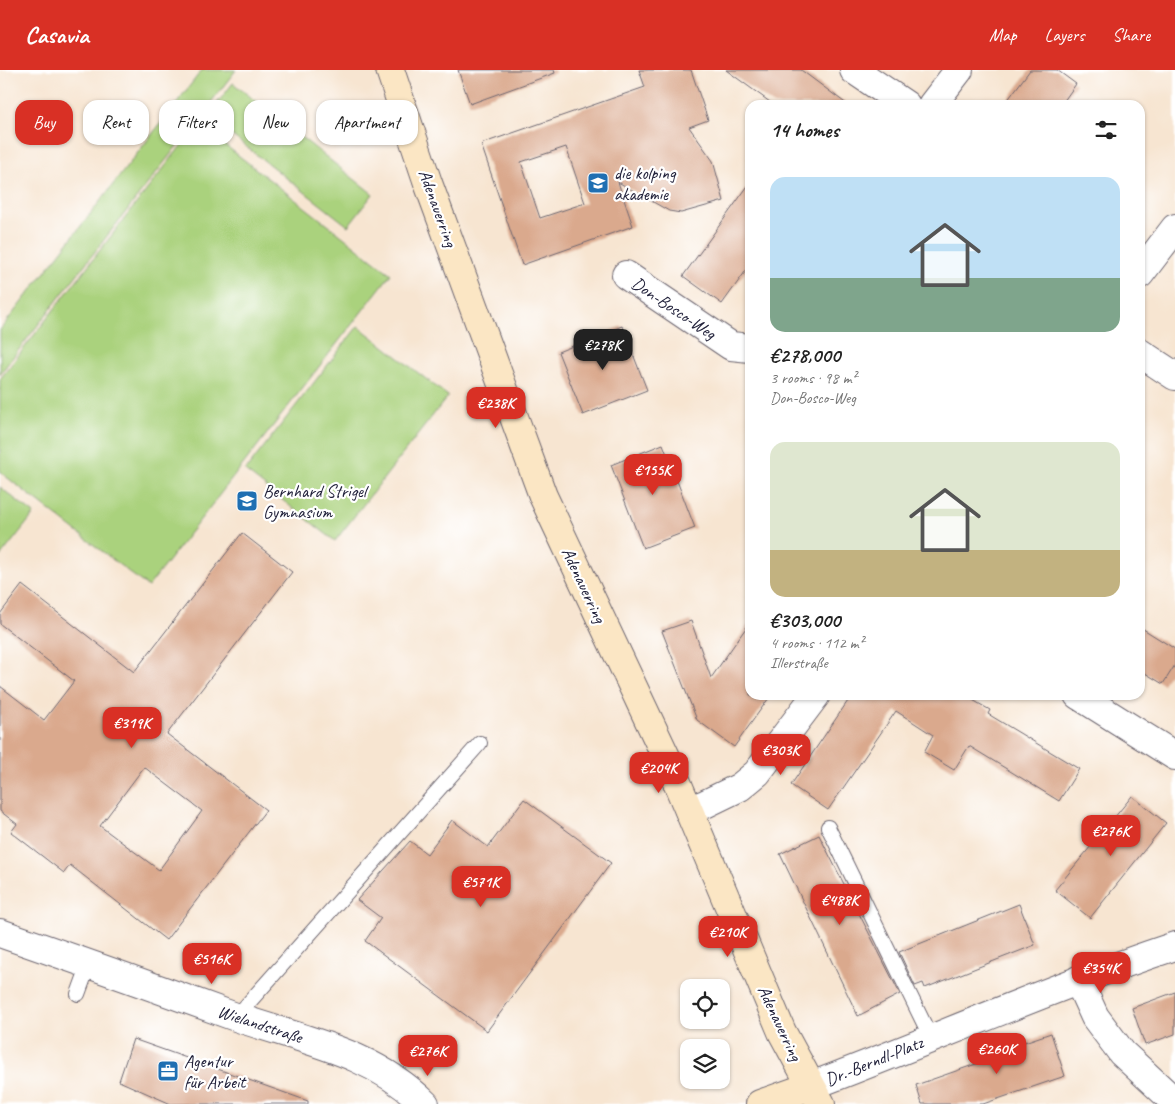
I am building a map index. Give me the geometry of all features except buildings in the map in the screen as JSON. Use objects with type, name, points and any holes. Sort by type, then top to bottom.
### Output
[{"type":"main road","name":"Adenauerring","points":[[390,70],[428,183],[543,496],[689,810],[782,1032],[816,1095]]},
{"type":"main road","name":"Dr.-Berndl-Platz","points":[[760,1104],[816,1095]]},
{"type":"street","points":[[854,70],[899,100]]},
{"type":"street","points":[[936,100],[959,70]]},
{"type":"street","points":[[1145,267],[1175,228]]},
{"type":"street","name":"Don-Bosco-Weg","points":[[626,276],[731,346],[745,347]]},
{"type":"street","points":[[1145,356],[1175,376]]},
{"type":"street","points":[[689,810],[742,785],[757,773],[812,700]]},
{"type":"street","points":[[1086,700],[1175,756]]},
{"type":"street","name":"Wielandstraße","points":[[0,933],[236,1017],[359,1058],[401,1082],[425,1104]]},
{"type":"street","name":"Dr.-Berndl-Platz","points":[[816,1095],[881,1060],[931,1038],[1078,980],[1175,946]]},
{"type":"street","points":[[1078,980],[1095,1017],[1122,1053],[1175,1102]]},
{"type":"lane","points":[[236,1017],[480,743]]},
{"type":"lane","points":[[828,827],[931,1038]]},
{"type":"lane","points":[[78,994],[89,964]]},
{"type":"green space","points":[[202,70],[236,70],[213,100],[179,100]]},
{"type":"green space","points":[[233,83],[254,100],[244,100],[244,145],[234,137],[234,100],[220,100]]},
{"type":"green space","points":[[159,125],[159,145],[178,145],[0,374],[0,330],[144,145],[149,145],[149,138]]},
{"type":"green space","points":[[306,141],[373,194],[348,226],[244,145],[306,145]]},
{"type":"green space","points":[[182,145],[225,145],[391,274],[148,587],[0,472],[0,379]]},
{"type":"green space","points":[[358,326],[448,396],[335,541],[245,471]]},
{"type":"green space","points":[[0,487],[34,514],[0,557]]},
{"type":"place","name":"die kolping akademie","points":[[598,183]]},
{"type":"place","name":"Bernhard Strigel Gymnasium","points":[[247,501]]},
{"type":"place","name":"Agentur für Arbeit","points":[[168,1071]]}]
